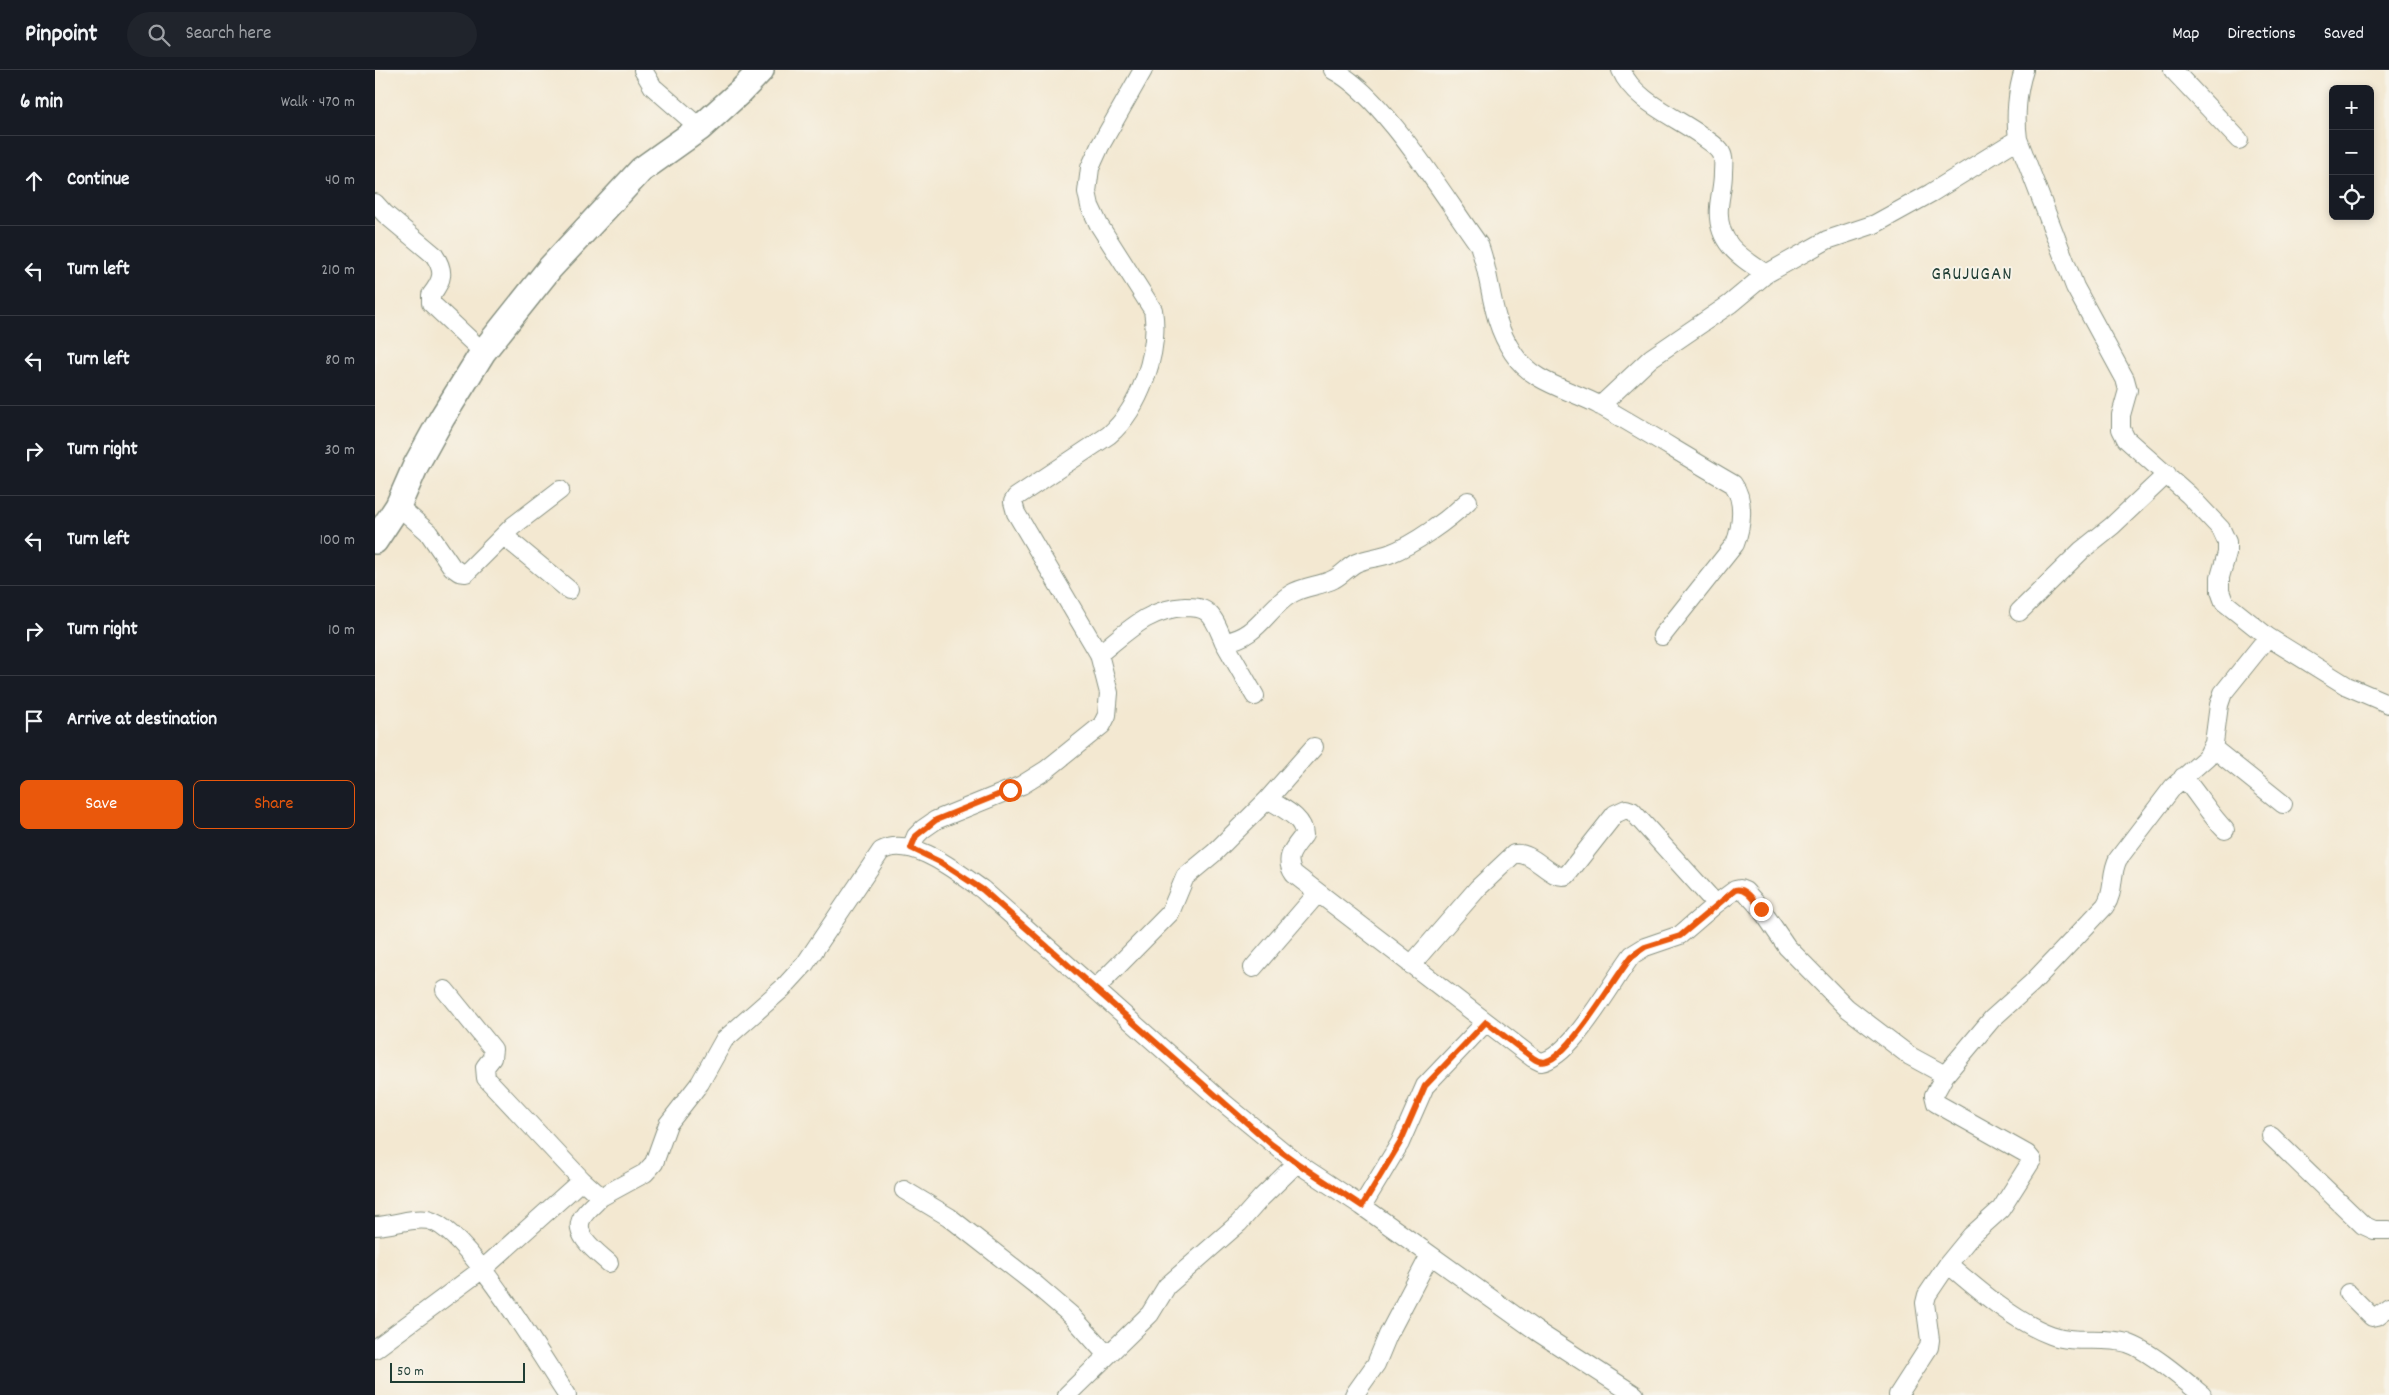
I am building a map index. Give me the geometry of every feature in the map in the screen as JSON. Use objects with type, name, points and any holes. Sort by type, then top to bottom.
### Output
[{"type":"street","points":[[643,70],[653,86],[674,107],[700,128]]},
{"type":"street","points":[[377,536],[397,506],[425,449],[483,352],[551,268],[641,170],[700,128],[741,92],[761,70]]},
{"type":"street","points":[[911,848],[916,836],[923,828],[936,820],[1022,785],[1061,758],[1102,725],[1107,715],[1109,693],[1099,654],[1013,507],[1016,498],[1109,435],[1123,423],[1143,386],[1156,326],[1153,310],[1099,225],[1090,206],[1087,192],[1090,168],[1100,146],[1143,70]]},
{"type":"street","points":[[1333,70],[1360,88],[1400,135],[1479,245],[1483,256],[1491,302],[1504,338],[1514,355],[1532,374],[1600,406],[1733,484],[1738,490],[1741,516],[1735,544],[1662,636]]},
{"type":"street","points":[[1621,70],[1625,81],[1636,91],[1688,126],[1721,152],[1723,184],[1719,208],[1720,226],[1728,244],[1739,257],[1766,274]]},
{"type":"street","points":[[2173,70],[2239,140]]},
{"type":"street","points":[[2018,74],[2016,127],[2018,140],[2075,287],[2125,379],[2128,390],[2121,416],[2121,429],[2126,439],[2134,448],[2167,474],[2221,529],[2227,542],[2227,553],[2220,576],[2220,591],[2224,602],[2268,637],[2347,686],[2389,704]]},
{"type":"street","points":[[1600,406],[1651,358],[1730,304],[1766,274],[1827,240],[1875,224],[1931,193],[2018,140]]},
{"type":"street","points":[[375,202],[385,214],[434,255],[440,263],[443,276],[441,283],[431,295],[431,303],[483,352]]},
{"type":"street","points":[[2019,612],[2082,550],[2112,526],[2167,474]]},
{"type":"street","points":[[397,506],[429,532],[452,567],[459,572],[466,572],[473,568],[504,536],[560,490]]},
{"type":"street","points":[[1225,642],[1243,638],[1266,619],[1285,598],[1295,592],[1334,579],[1360,561],[1390,553],[1445,522],[1468,500]]},
{"type":"street","points":[[504,536],[569,590]]},
{"type":"street","points":[[1099,654],[1151,614],[1169,608],[1195,607],[1205,610],[1210,615],[1255,696]]},
{"type":"street","points":[[1898,1395],[1929,1347],[1930,1340],[1925,1303],[1927,1295],[1948,1264],[1971,1236],[2001,1209],[2031,1160],[2027,1154],[1936,1103],[1935,1095],[1945,1075],[1992,1019],[2032,983],[2105,906],[2111,896],[2113,867],[2173,787],[2207,757],[2213,748],[2219,704],[2223,693],[2268,637]]},
{"type":"street","points":[[1095,988],[1170,913],[1185,877],[1214,853],[1268,799],[1314,747]]},
{"type":"street","points":[[2213,748],[2283,804]]},
{"type":"street","points":[[2183,778],[2201,798],[2209,813],[2225,830]]},
{"type":"street","points":[[1268,799],[1300,821],[1304,835],[1289,856],[1289,867],[1317,894],[1349,916],[1533,1058],[1541,1062],[1547,1061],[1572,1040],[1632,956],[1645,947],[1680,936],[1716,904],[1735,890],[1740,889],[1745,891],[1761,909],[1787,947],[1847,1008],[1910,1056],[1945,1075]]},
{"type":"street","points":[[1411,965],[1505,861],[1514,854],[1525,854],[1563,877],[1615,814],[1626,808],[1632,811],[1716,904]]},
{"type":"street","points":[[609,1263],[589,1245],[580,1230],[582,1217],[601,1197],[645,1172],[654,1163],[668,1124],[700,1083],[724,1040],[783,988],[810,958],[881,851],[889,846],[911,848],[940,862],[983,890],[1219,1098],[1297,1163],[1362,1206],[1538,1332],[1635,1395]]},
{"type":"street","points":[[1253,968],[1317,894]]},
{"type":"street","points":[[445,990],[493,1049],[492,1058],[485,1067],[486,1078],[582,1180],[601,1197]]},
{"type":"street","points":[[1362,1206],[1400,1143],[1425,1086],[1486,1022]]},
{"type":"street","points":[[2271,1136],[2363,1225],[2373,1230],[2389,1230]]},
{"type":"street","points":[[1067,1395],[1149,1314],[1167,1286],[1239,1223],[1297,1163]]},
{"type":"street","points":[[375,1349],[484,1268],[582,1180]]},
{"type":"street","points":[[904,1190],[949,1217],[1024,1275],[1071,1315],[1107,1355]]},
{"type":"street","points":[[375,1226],[428,1220],[443,1229],[484,1268],[567,1395]]},
{"type":"street","points":[[1355,1395],[1376,1364],[1387,1336],[1430,1255]]},
{"type":"street","points":[[1948,1264],[2010,1313],[2050,1335],[2061,1338],[2127,1343],[2142,1350],[2202,1395]]},
{"type":"street","points":[[2348,1294],[2372,1317],[2377,1316],[2389,1307]]},
{"type":"district","name":"GRUJUGAN","points":[[1972,275]]},
{"type":"route","points":[[1010,790],[936,820],[923,828],[916,836],[911,848],[940,862],[983,890],[1109,999],[1271,1144],[1362,1206],[1400,1143],[1425,1086],[1486,1022],[1533,1058],[1541,1062],[1547,1061],[1553,1058],[1572,1040],[1632,956],[1645,947],[1680,936],[1735,890],[1745,891],[1761,909]]}]
